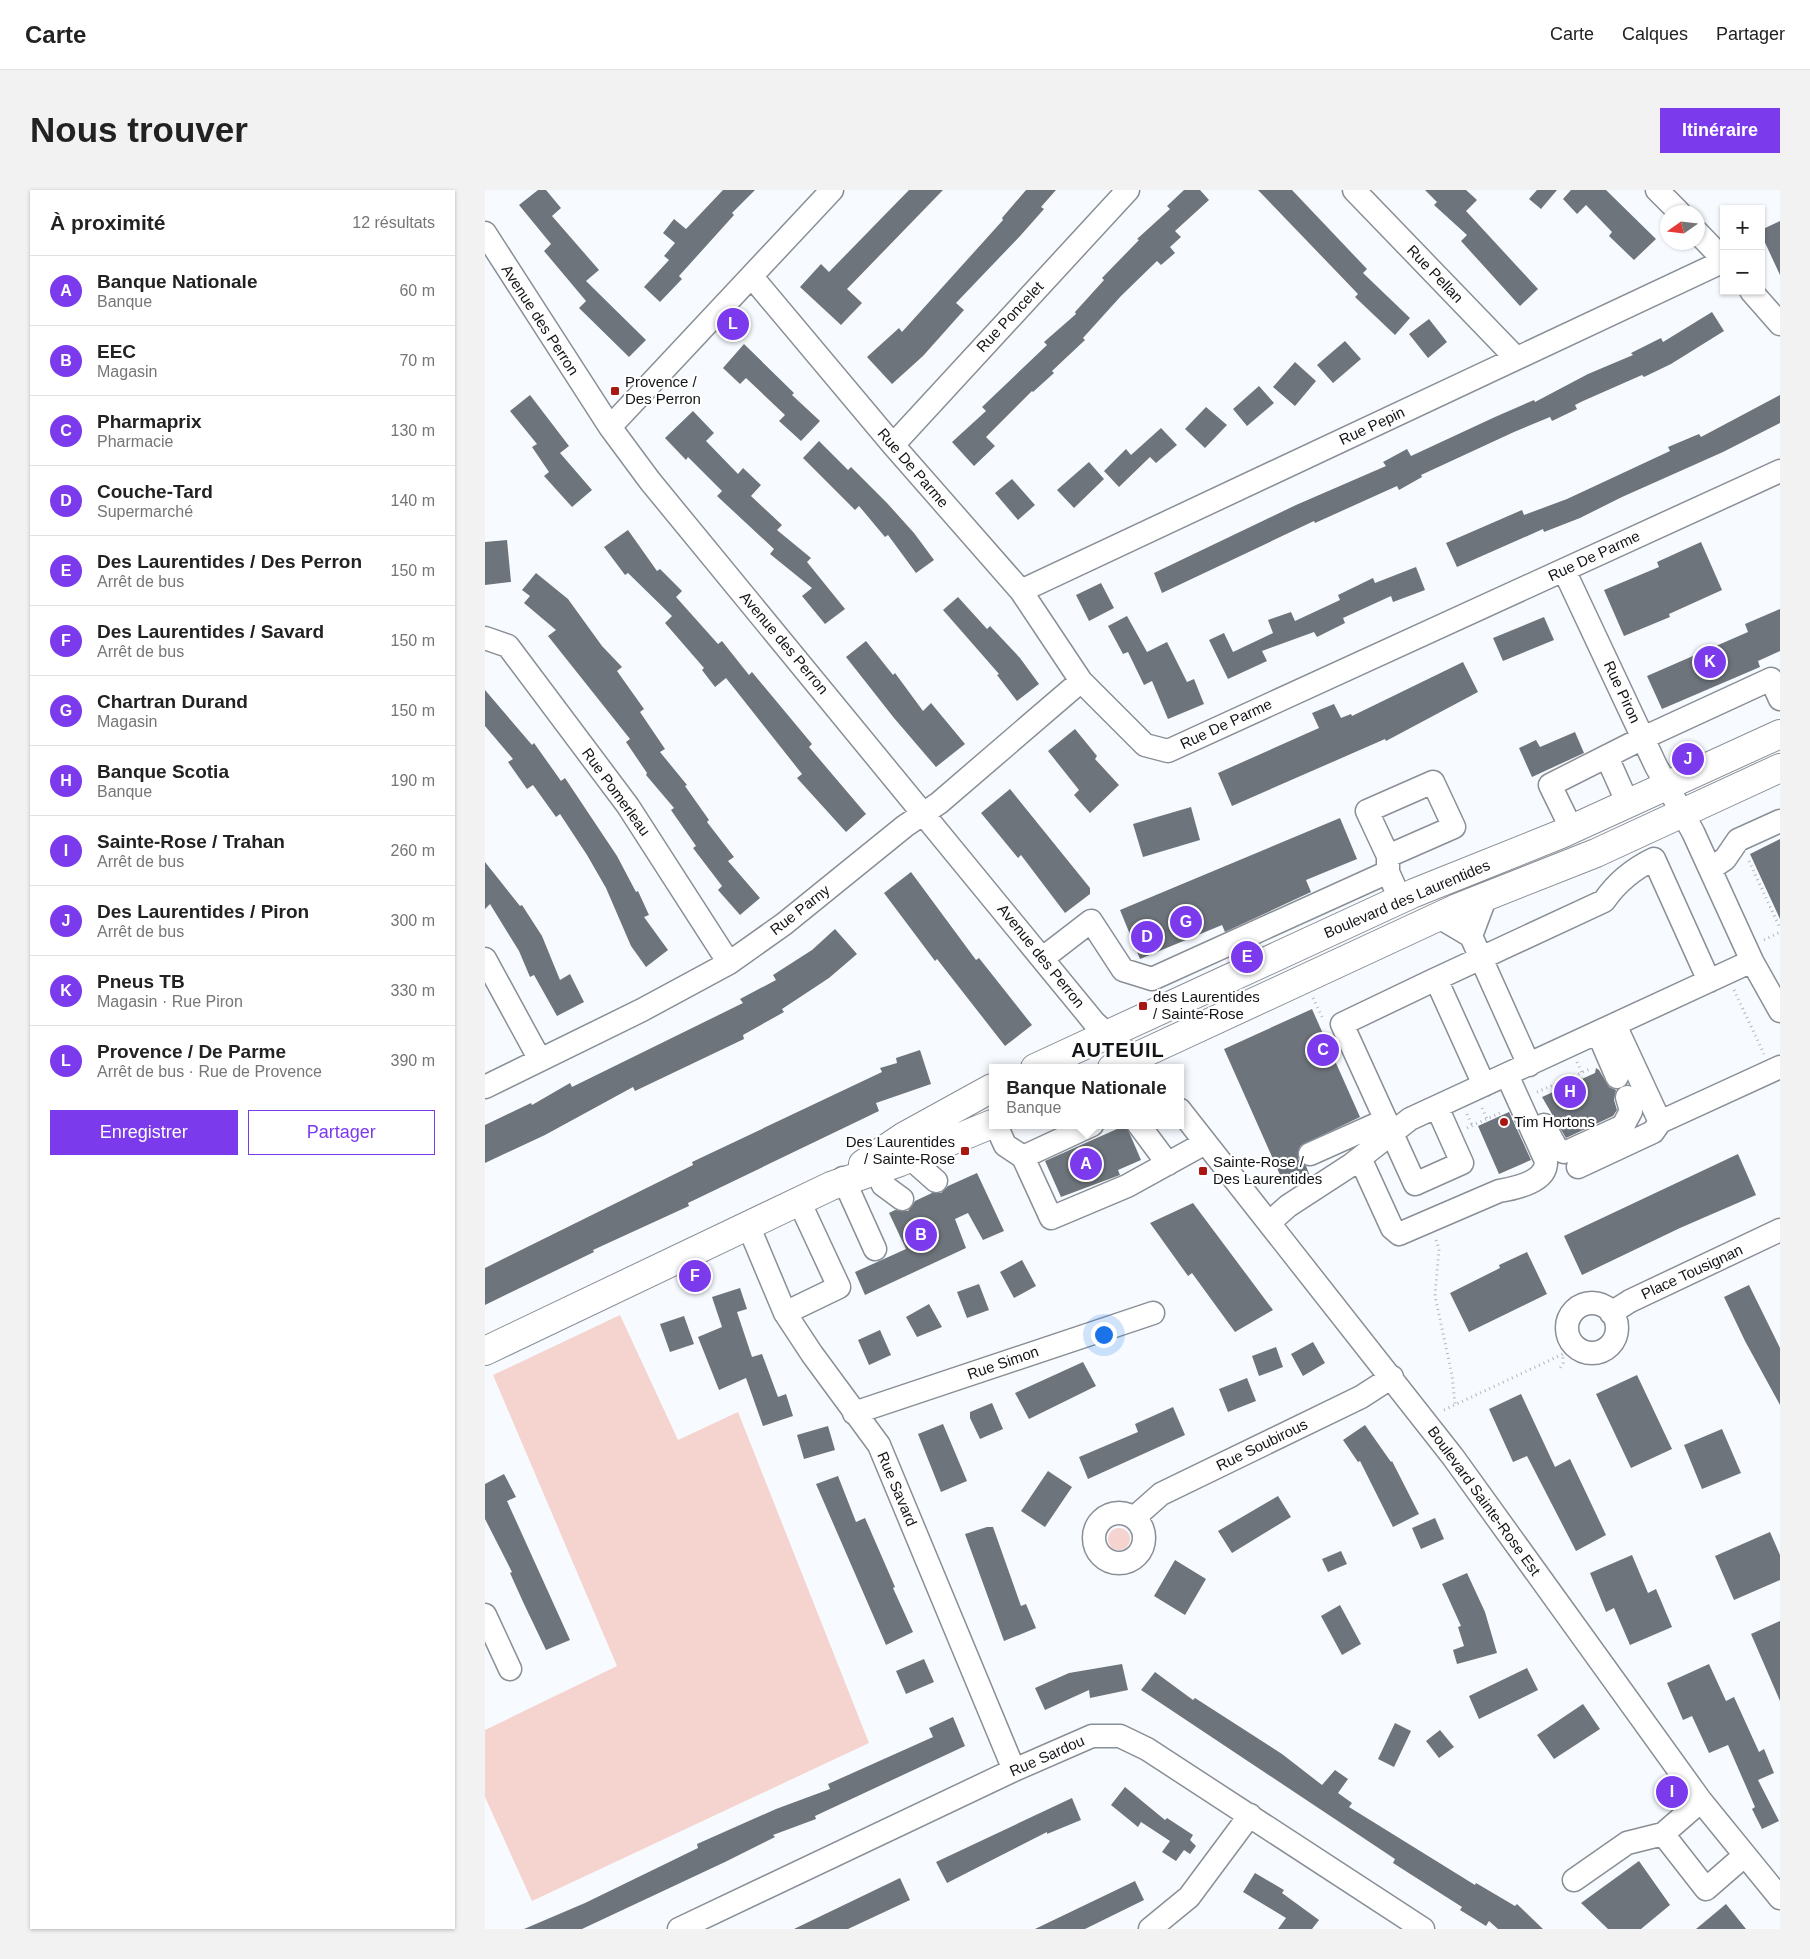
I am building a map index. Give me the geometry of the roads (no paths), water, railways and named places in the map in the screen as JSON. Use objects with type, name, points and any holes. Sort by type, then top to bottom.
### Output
[{"type":"main road","name":"Boulevard des Laurentides","points":[[1044,1064],[1400,899],[1572,830],[1780,734]]},
{"type":"main road","name":"Boulevard des Laurentides","points":[[1132,1064],[1439,917],[1486,896],[1569,864],[1780,768]]},
{"type":"main road","points":[[485,1351],[907,1148],[989,1090]]},
{"type":"main road","points":[[907,1148],[989,1125]]},
{"type":"street","points":[[610,428],[753,277],[832,190]]},
{"type":"street","name":"Rue Poncelet","points":[[893,445],[1128,190]]},
{"type":"street","name":"Rue Pellan","points":[[1354,190],[1516,358]]},
{"type":"street","points":[[1657,190],[1672,205]]},
{"type":"street","name":"Avenue des Perron","points":[[485,233],[610,428],[650,480],[1094,1022],[1108,1035]]},
{"type":"street","points":[[1705,240],[1720,256]]},
{"type":"street","name":"Rue Pepin","points":[[1021,591],[1720,262]]},
{"type":"street","name":"Rue De Parme","points":[[753,277],[893,445],[1021,591],[1081,681],[1145,745],[1168,751],[1780,471]]},
{"type":"street","points":[[1755,295],[1780,324]]},
{"type":"street","name":"Rue Piron","points":[[1565,570],[1643,738],[1681,814],[1710,869],[1760,955],[1780,1011]]},
{"type":"street","name":"Rue Pomerleau","points":[[485,638],[508,646],[622,798],[729,963]]},
{"type":"street","points":[[1572,830],[1550,785],[1643,738],[1771,679],[1780,699]]},
{"type":"street","name":"Rue Parny","points":[[485,1087],[642,1010],[729,963],[784,924],[905,826],[939,802],[1081,681]]},
{"type":"street","points":[[1607,757],[1628,804]]},
{"type":"street","points":[[1710,869],[1725,859],[1738,840],[1780,821]]},
{"type":"street","points":[[1437,1107],[1462,1163],[1415,1184],[1342,1024],[1605,901],[1612,891],[1633,870],[1654,859],[1718,977]]},
{"type":"street","points":[[1043,958],[1091,921],[1123,970],[1152,979],[1218,950],[1388,864],[1400,899]]},
{"type":"street","points":[[1471,936],[1486,896]]},
{"type":"street","points":[[1439,917],[1471,936],[1481,958],[1522,1073],[1552,1143],[1560,1151],[1571,1150],[1623,1126],[1629,1120],[1631,1111],[1627,1097]]},
{"type":"street","points":[[1218,950],[1231,977]]},
{"type":"street","points":[[1310,1154],[1410,1119],[1484,1085],[1522,1073],[1607,1029],[1718,977],[1760,955]]},
{"type":"street","points":[[485,959],[540,1060]]},
{"type":"street","points":[[1437,979],[1484,1085]]},
{"type":"street","points":[[1607,1029],[1617,1076]]},
{"type":"street","points":[[1607,1029],[1660,1122]]},
{"type":"street","points":[[1108,1035],[1129,1064]]},
{"type":"street","points":[[1578,1167],[1653,1132],[1660,1122],[1776,1069]]},
{"type":"street","points":[[1360,1158],[1394,1231],[1402,1234],[1499,1190],[1514,1188],[1537,1178],[1546,1169],[1546,1161],[1522,1073]]},
{"type":"street","name":"Boulevard Sainte-Rose Est","points":[[1184,1115],[1391,1377],[1486,1501],[1701,1801],[1744,1856],[1778,1892]]},
{"type":"street","points":[[1269,1223],[1288,1206],[1360,1158],[1389,1126]]},
{"type":"street","points":[[998,1129],[1005,1145],[1023,1157],[1051,1218],[1127,1186],[1205,1143]]},
{"type":"street","points":[[1023,1157],[1083,1129]]},
{"type":"street","points":[[1142,1129],[1168,1164]]},
{"type":"street","points":[[907,1148],[936,1181]]},
{"type":"street","points":[[874,1164],[883,1185],[902,1199]]},
{"type":"street","points":[[839,1181],[875,1249]]},
{"type":"street","points":[[785,1313],[839,1287],[799,1201]]},
{"type":"street","name":"Rue Savard","points":[[748,1225],[785,1313],[854,1413],[879,1445],[1014,1770]]},
{"type":"street","name":"Place Tousignan","points":[[1611,1313],[1637,1297],[1778,1237]]},
{"type":"street","name":"Rue Simon","points":[[854,1413],[1153,1313]]},
{"type":"street","name":"Rue Soubirous","points":[[1135,1517],[1161,1494],[1350,1402],[1391,1377]]},
{"type":"street","points":[[485,1615],[510,1670]]},
{"type":"street","name":"Rue Sardou","points":[[679,1929],[1014,1770],[1092,1736],[1120,1736],[1147,1749],[1423,1929]]},
{"type":"street","points":[[1573,1880],[1627,1843],[1663,1834],[1701,1801]]},
{"type":"street","points":[[1150,1929],[1189,1897],[1250,1815]]},
{"type":"street","points":[[1663,1834],[1706,1889],[1744,1856]]},
{"type":"place","name":"Provence / De Parme","points":[[733,324]]},
{"type":"place","name":"Provence / Des Perron","points":[[615,391]]},
{"type":"place","name":"Pneus TB","points":[[1710,662]]},
{"type":"place","name":"Des Laurentides / Piron","points":[[1688,759]]},
{"type":"place","name":"Chartran Durand","points":[[1186,922]]},
{"type":"place","name":"Couche-Tard","points":[[1147,937]]},
{"type":"place","name":"Des Laurentides / Des Perron","points":[[1247,957]]},
{"type":"place","name":"des Laurentides / Sainte-Rose","points":[[1143,1006]]},
{"type":"place","name":"Pharmaprix","points":[[1323,1050]]},
{"type":"place","name":"Banque Scotia","points":[[1570,1092]]},
{"type":"place","name":"Tim Hortons","points":[[1504,1122]]},
{"type":"place","name":"Des Laurentides / Sainte-Rose","points":[[965,1151]]},
{"type":"place","name":"Banque Nationale","points":[[1086,1164]]},
{"type":"place","name":"Sainte-Rose / Des Laurentides","points":[[1203,1171]]},
{"type":"place","name":"EEC","points":[[921,1235]]},
{"type":"place","name":"Des Laurentides / Savard","points":[[695,1276]]},
{"type":"place","name":"Sainte-Rose / Trahan","points":[[1672,1792]]},
{"type":"district","name":"AUTEUIL","points":[[1118,1050]]}]
